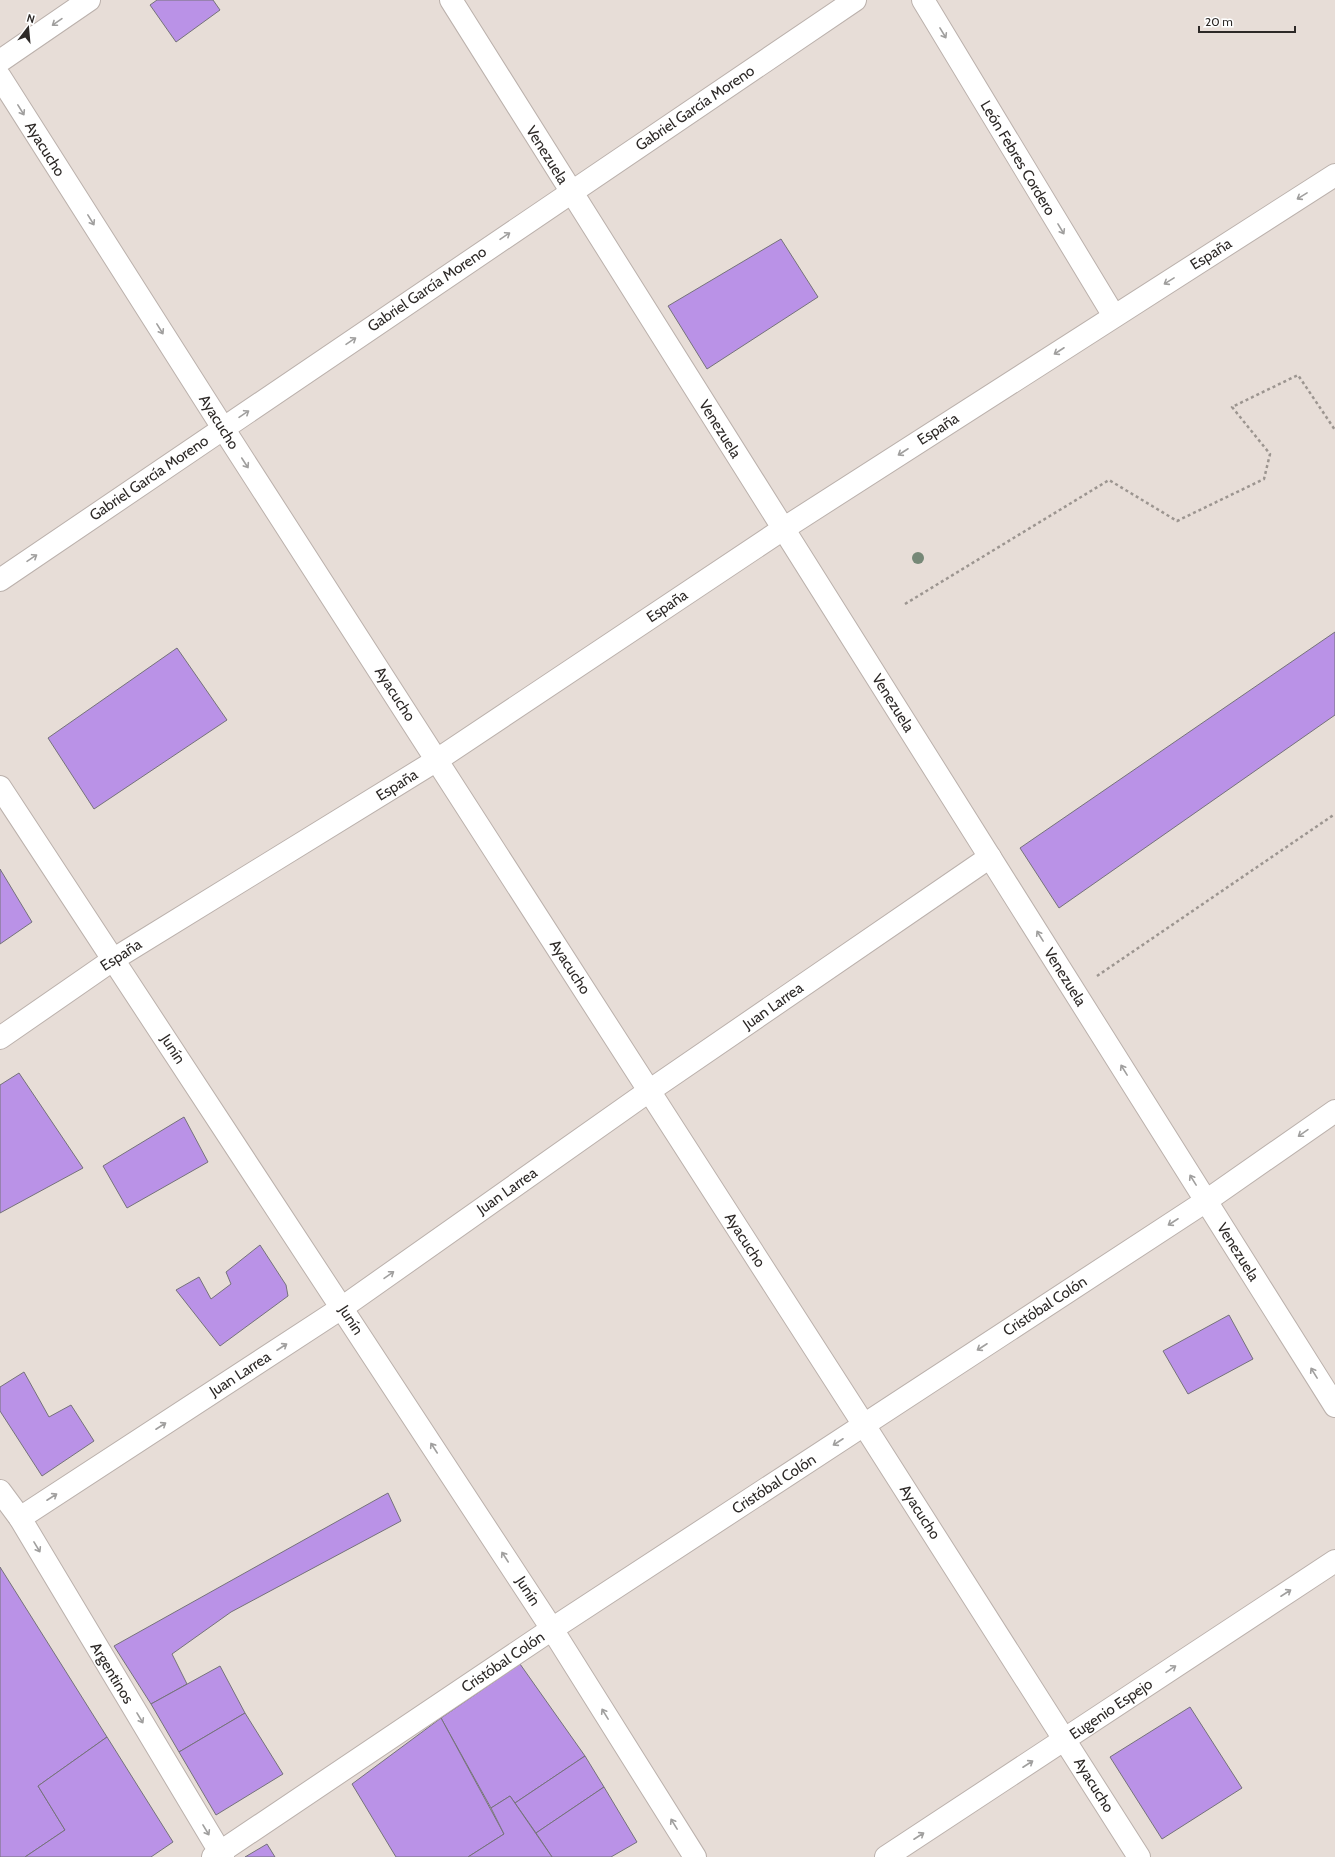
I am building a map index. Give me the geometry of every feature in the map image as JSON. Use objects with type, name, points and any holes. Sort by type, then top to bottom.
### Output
[{"type":"street","points":[[0,61],[89,0]]},
{"type":"street","name":"Venezuela","points":[[451,0],[570,192],[1335,1406]]},
{"type":"street","name":"Gabriel García Moreno","points":[[0,580],[855,0]]},
{"type":"street","name":"León Febres Cordero","points":[[923,0],[1114,316]]},
{"type":"street","name":"Ayacucho","points":[[0,77],[223,428],[1066,1739],[1139,1857]]},
{"type":"street","name":"España","points":[[0,1038],[114,959],[437,760],[783,529],[1335,175]]},
{"type":"street","name":"Junín","points":[[0,787],[343,1308],[552,1629],[695,1857]]},
{"type":"street","name":"Juan Larrea","points":[[20,1518],[343,1308],[650,1091],[990,857]]},
{"type":"street","name":"Cristóbal Colón","points":[[218,1855],[552,1629],[1206,1201],[1335,1111]]},
{"type":"street","name":"Argentinos","points":[[0,1491],[20,1518],[218,1855]]},
{"type":"street","name":"Eugenio Espejo","points":[[886,1857],[1335,1561]]},
{"type":"path","points":[[905,604],[1109,480],[1177,521],[1264,479],[1270,454],[1232,407],[1298,375],[1335,430]]},
{"type":"path","points":[[1074,992],[1335,814]]},
{"type":"building","points":[[157,0],[213,0],[220,10],[176,42],[150,5]]},
{"type":"building","points":[[781,239],[818,297],[707,369],[668,306]]},
{"type":"building","points":[[1335,632],[1335,715],[1059,908],[1020,848]]},
{"type":"building","points":[[177,648],[227,720],[94,809],[48,738]]},
{"type":"building","points":[[0,869],[32,922],[0,944]]},
{"type":"building","points":[[19,1073],[83,1168],[0,1213],[0,1085]]},
{"type":"building","points":[[184,1117],[208,1162],[127,1208],[103,1166]]},
{"type":"building","points":[[260,1245],[286,1285],[288,1296],[220,1346],[176,1290],[199,1277],[211,1299],[231,1284],[226,1272]]},
{"type":"building","points":[[1229,1315],[1253,1359],[1188,1394],[1163,1351]]},
{"type":"building","points":[[24,1372],[49,1417],[71,1405],[94,1441],[42,1476],[0,1411],[0,1387]]},
{"type":"building","points":[[388,1493],[401,1521],[231,1612],[172,1654],[187,1684],[151,1704],[114,1646]]},
{"type":"building","points":[[0,1567],[107,1737],[38,1786],[65,1830],[25,1857],[0,1857]]},
{"type":"building","points":[[520,1664],[585,1756],[515,1803],[510,1796],[491,1808],[441,1718]]},
{"type":"building","points":[[220,1666],[245,1713],[179,1752],[151,1704]]},
{"type":"building","points":[[1190,1707],[1242,1788],[1162,1839],[1110,1757]]},
{"type":"building","points":[[245,1713],[283,1774],[216,1815],[179,1752]]},
{"type":"building","points":[[441,1718],[504,1834],[468,1857],[396,1857],[352,1784]]},
{"type":"building","points":[[107,1737],[173,1842],[151,1857],[25,1857],[65,1830],[38,1786]]},
{"type":"building","points":[[585,1756],[604,1787],[536,1833],[515,1803]]},
{"type":"building","points":[[604,1787],[637,1842],[611,1857],[552,1857],[536,1833]]},
{"type":"building","points":[[510,1796],[552,1857],[468,1857],[504,1834],[491,1808]]},
{"type":"building","points":[[267,1844],[275,1857],[245,1857]]}]
